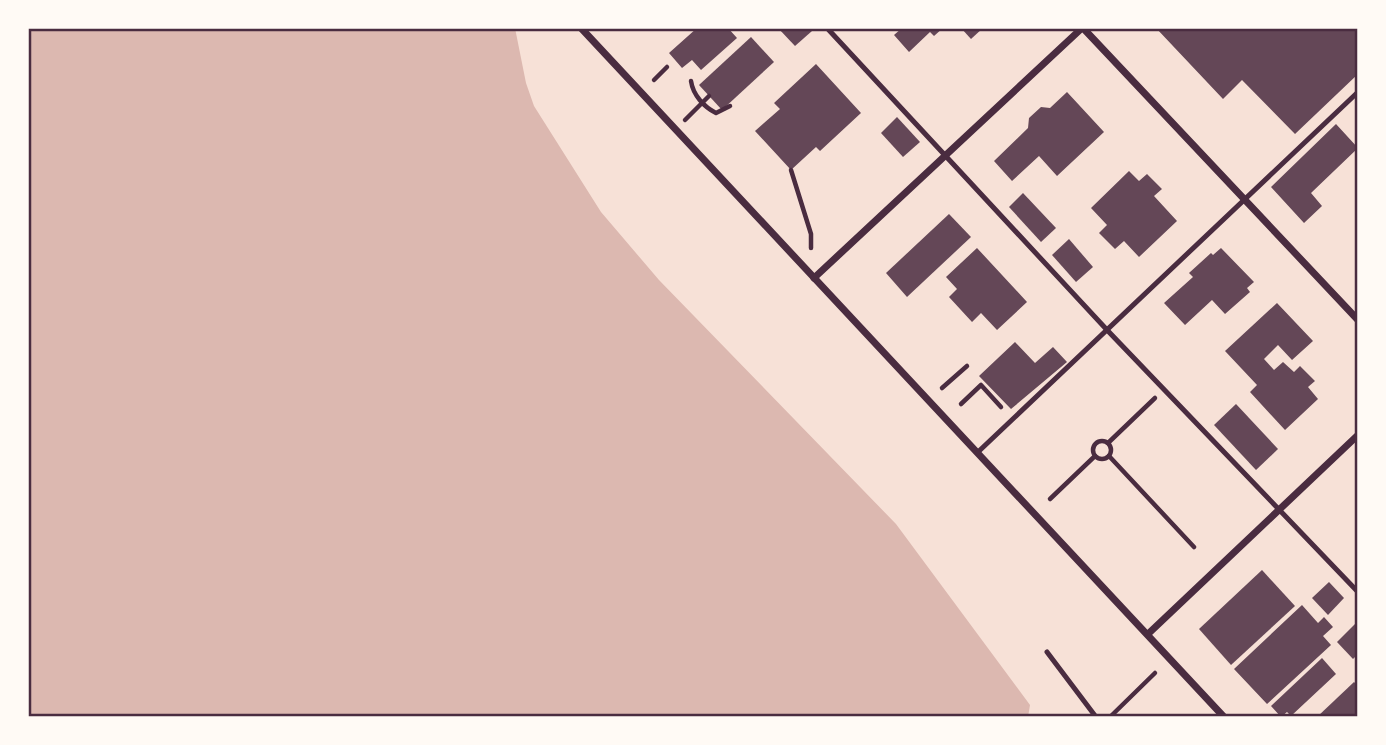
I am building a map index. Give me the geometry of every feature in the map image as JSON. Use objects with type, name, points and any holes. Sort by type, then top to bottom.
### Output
[{"type":"street","points":[[581,28],[1224,717]]},
{"type":"street","points":[[814,278],[1082,28],[1358,320]]},
{"type":"street","points":[[1148,634],[1358,435]]},
{"type":"lane","points":[[827,28],[1108,331],[1358,592]]},
{"type":"lane","points":[[978,452],[1358,92]]},
{"type":"lane","points":[[1047,652],[1096,717]]},
{"type":"path","points":[[654,80],[667,67]]},
{"type":"path","points":[[691,81],[693,92],[716,113],[730,106]]},
{"type":"path","points":[[688,117],[709,96]]},
{"type":"path","points":[[791,170],[811,234],[811,248]]},
{"type":"path","points":[[942,388],[967,366]]},
{"type":"path","points":[[961,404],[981,385],[1001,407]]},
{"type":"path","points":[[1095,456],[1093,448],[1096,443],[1108,443],[1164,390]]},
{"type":"path","points":[[1108,443],[1109,456],[1194,547]]},
{"type":"path","points":[[1095,456],[1104,459],[1109,456]]},
{"type":"path","points":[[1050,499],[1095,456]]},
{"type":"path","points":[[1110,717],[1155,673]]},
{"type":"shaded area","points":[[28,28],[515,28],[526,83],[534,106],[601,212],[659,280],[896,524],[1030,705],[1028,717],[28,717]]},
{"type":"building","points":[[697,28],[728,28],[737,38],[701,70],[692,60],[682,68],[669,53]]},
{"type":"building","points":[[778,28],[809,28],[812,31],[795,46]]},
{"type":"building","points":[[902,28],[943,28],[934,36],[930,32],[909,52],[894,35]]},
{"type":"building","points":[[961,28],[983,28],[971,39]]},
{"type":"building","points":[[1156,28],[1358,28],[1358,74],[1295,134],[1242,80],[1223,99]]},
{"type":"building","points":[[751,37],[774,62],[722,110],[699,85]]},
{"type":"building","points":[[816,64],[861,113],[820,151],[816,147],[791,170],[755,131],[780,109],[774,103]]},
{"type":"building","points":[[1067,92],[1104,132],[1057,176],[1039,156],[1012,181],[994,161],[1028,128],[1029,118],[1041,107],[1050,108]]},
{"type":"building","points":[[897,117],[920,142],[903,157],[881,133]]},
{"type":"building","points":[[1336,124],[1358,148],[1311,193],[1322,206],[1304,223],[1271,187]]},
{"type":"building","points":[[1129,171],[1139,181],[1147,174],[1162,189],[1154,196],[1177,221],[1139,257],[1124,241],[1115,249],[1099,233],[1107,225],[1091,208]]},
{"type":"building","points":[[1023,193],[1056,228],[1041,242],[1009,207]]},
{"type":"building","points":[[949,214],[971,237],[907,297],[886,273]]},
{"type":"building","points":[[1069,239],[1093,267],[1076,282],[1052,255]]},
{"type":"building","points":[[977,248],[1027,302],[997,330],[981,313],[972,322],[949,297],[957,289],[946,277]]},
{"type":"building","points":[[1221,248],[1254,282],[1247,288],[1250,292],[1225,314],[1212,300],[1185,325],[1164,303],[1193,277],[1189,273],[1211,253],[1213,255]]},
{"type":"building","points":[[1277,303],[1313,341],[1292,360],[1278,345],[1264,359],[1274,370],[1283,362],[1294,372],[1300,366],[1315,381],[1308,387],[1318,399],[1285,430],[1250,392],[1257,385],[1225,351]]},
{"type":"building","points":[[1015,342],[1035,363],[1053,347],[1067,362],[1011,409],[979,376]]},
{"type":"building","points":[[1236,404],[1278,449],[1256,470],[1214,425]]},
{"type":"building","points":[[1262,570],[1295,606],[1231,665],[1199,629]]},
{"type":"building","points":[[1329,582],[1344,598],[1328,615],[1312,598]]},
{"type":"building","points":[[1302,605],[1318,623],[1324,617],[1333,627],[1323,636],[1331,645],[1267,704],[1234,669]]},
{"type":"building","points":[[1358,621],[1358,654],[1353,659],[1337,642]]},
{"type":"building","points":[[1322,658],[1336,674],[1291,716],[1287,712],[1281,717],[1271,706]]},
{"type":"building","points":[[1354,682],[1358,686],[1358,717],[1317,717]]}]
